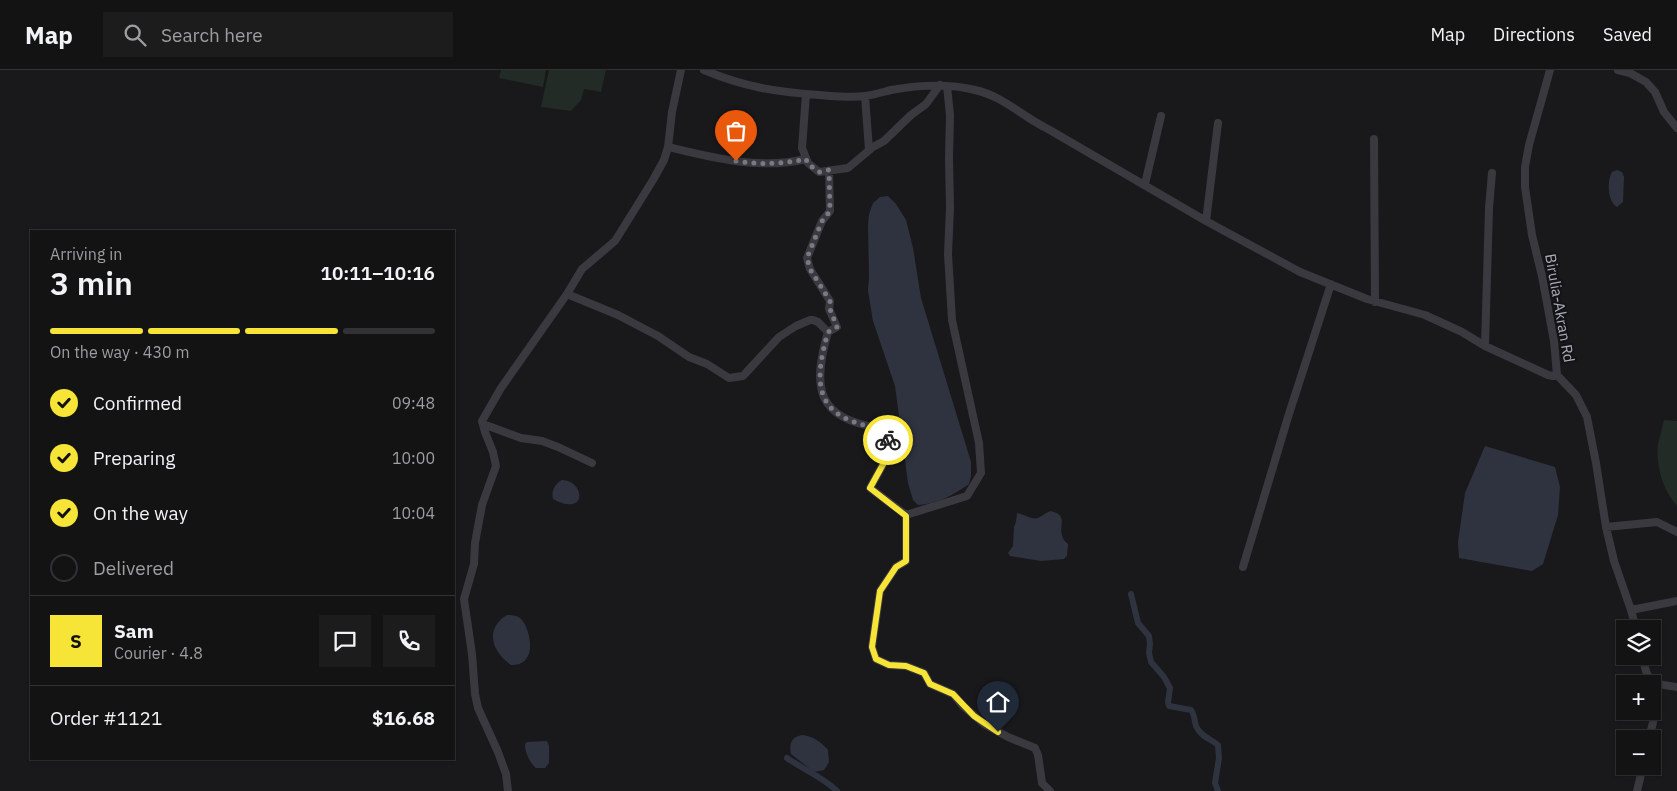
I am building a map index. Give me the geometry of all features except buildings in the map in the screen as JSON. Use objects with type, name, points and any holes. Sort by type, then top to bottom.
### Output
[{"type":"street","points":[[508,791],[506,774],[478,708],[464,600],[474,564],[474,544],[482,505],[496,466],[482,421],[501,388],[568,294],[582,270],[615,241],[653,180],[664,160],[668,147],[672,112],[681,70]]},
{"type":"street","points":[[704,70],[728,80],[760,89],[806,94],[865,96],[920,85],[975,90],[1002,100],[1033,122],[1206,221],[1300,272],[1375,302],[1425,315],[1462,332],[1485,346],[1548,375],[1557,375]]},
{"type":"street","name":"Birulia-Akran Rd","points":[[1550,70],[1528,145],[1525,187],[1532,234],[1554,341],[1557,375],[1576,395],[1587,417],[1606,527],[1614,561],[1634,620]]},
{"type":"street","points":[[1618,70],[1630,73],[1646,82],[1655,92],[1664,112],[1677,128]]},
{"type":"street","points":[[806,94],[802,148],[808,164],[819,172],[848,168],[869,150],[884,142],[944,86]]},
{"type":"street","points":[[906,516],[967,496],[981,473],[979,444],[952,320],[948,254],[950,115],[944,86]]},
{"type":"street","points":[[865,96],[869,150]]},
{"type":"street","points":[[1144,184],[1161,116]]},
{"type":"street","points":[[1206,221],[1218,123]]},
{"type":"street","points":[[1374,139],[1375,302]]},
{"type":"street","points":[[668,147],[748,163],[786,163],[806,159]]},
{"type":"street","points":[[829,170],[830,211],[822,221],[807,258],[810,269],[830,301],[830,309],[837,327],[828,332],[821,357],[819,379],[822,393],[828,405],[843,418],[880,428],[889,441],[886,459],[870,488],[906,516]]},
{"type":"street","points":[[1485,346],[1488,208],[1492,174]]},
{"type":"street","points":[[1244,567],[1288,416],[1331,284]]},
{"type":"street","points":[[568,294],[618,315],[729,378],[743,376],[780,337],[796,326],[813,320],[818,322],[828,332]]},
{"type":"street","points":[[483,424],[521,438],[542,441],[592,463]]},
{"type":"street","points":[[906,516],[906,561],[896,567],[880,591],[872,647],[876,659],[889,665],[906,666],[924,673],[930,684],[953,694],[963,706],[984,724],[1008,737],[1035,748],[1038,755],[1042,783],[1050,791]]},
{"type":"street","points":[[1606,527],[1657,522],[1677,532]]},
{"type":"street","points":[[1631,610],[1677,601]]},
{"type":"street","points":[[1661,686],[1677,688]]},
{"type":"street","points":[[1637,791],[1641,775]]},
{"type":"shaded area","points":[[501,70],[546,70],[543,87],[499,78]]},
{"type":"shaded area","points":[[549,70],[606,70],[601,92],[584,89],[581,100],[571,111],[541,107]]},
{"type":"shaded area","points":[[1664,420],[1677,421],[1677,506],[1664,485],[1659,468],[1657,452]]},
{"type":"water","points":[[1617,170],[1622,172],[1624,177],[1623,202],[1617,207],[1611,200],[1609,185],[1612,172]]},
{"type":"water","points":[[888,196],[896,204],[906,220],[913,248],[921,298],[971,462],[969,484],[945,498],[932,503],[918,505],[913,500],[908,483],[895,386],[873,321],[868,291],[869,214],[873,203],[880,197]]},
{"type":"water","points":[[1485,446],[1555,467],[1560,487],[1558,515],[1543,564],[1532,571],[1459,558],[1458,542],[1465,493]]},
{"type":"water","points":[[562,480],[570,482],[578,491],[579,497],[572,504],[564,504],[553,499],[554,488]]},
{"type":"water","points":[[1050,511],[1060,515],[1062,534],[1068,544],[1067,556],[1064,559],[1041,561],[1010,556],[1008,553],[1013,546],[1017,513],[1030,518],[1036,518]]},
{"type":"water","points":[[507,615],[516,616],[522,620],[530,640],[530,650],[526,659],[523,662],[511,665],[499,654],[493,640],[495,627]]},
{"type":"water","points":[[802,735],[823,744],[828,750],[829,762],[824,770],[814,772],[791,754],[790,747],[793,739]]},
{"type":"water","points":[[547,741],[549,746],[549,763],[545,768],[536,768],[528,758],[525,744],[527,742]]},
{"type":"waterway","points":[[1131,594],[1138,623],[1149,636],[1151,662],[1164,677],[1170,688],[1169,706],[1191,710],[1198,729],[1203,735],[1218,745],[1219,758],[1215,783],[1218,791]]},
{"type":"waterway","points":[[787,758],[837,791]]},
{"type":"way so far","points":[[736,161],[748,163],[786,163],[806,159],[808,164],[819,172],[829,170],[830,211],[822,221],[807,258],[810,269],[830,301],[830,309],[837,327],[828,332],[821,357],[819,379],[822,393],[828,405],[843,418],[880,428],[888,440]]},
{"type":"route","points":[[888,440],[886,459],[870,488],[906,516],[906,561],[896,567],[880,591],[872,647],[876,659],[889,665],[906,666],[924,673],[930,684],[953,694],[974,716],[998,732]]}]
